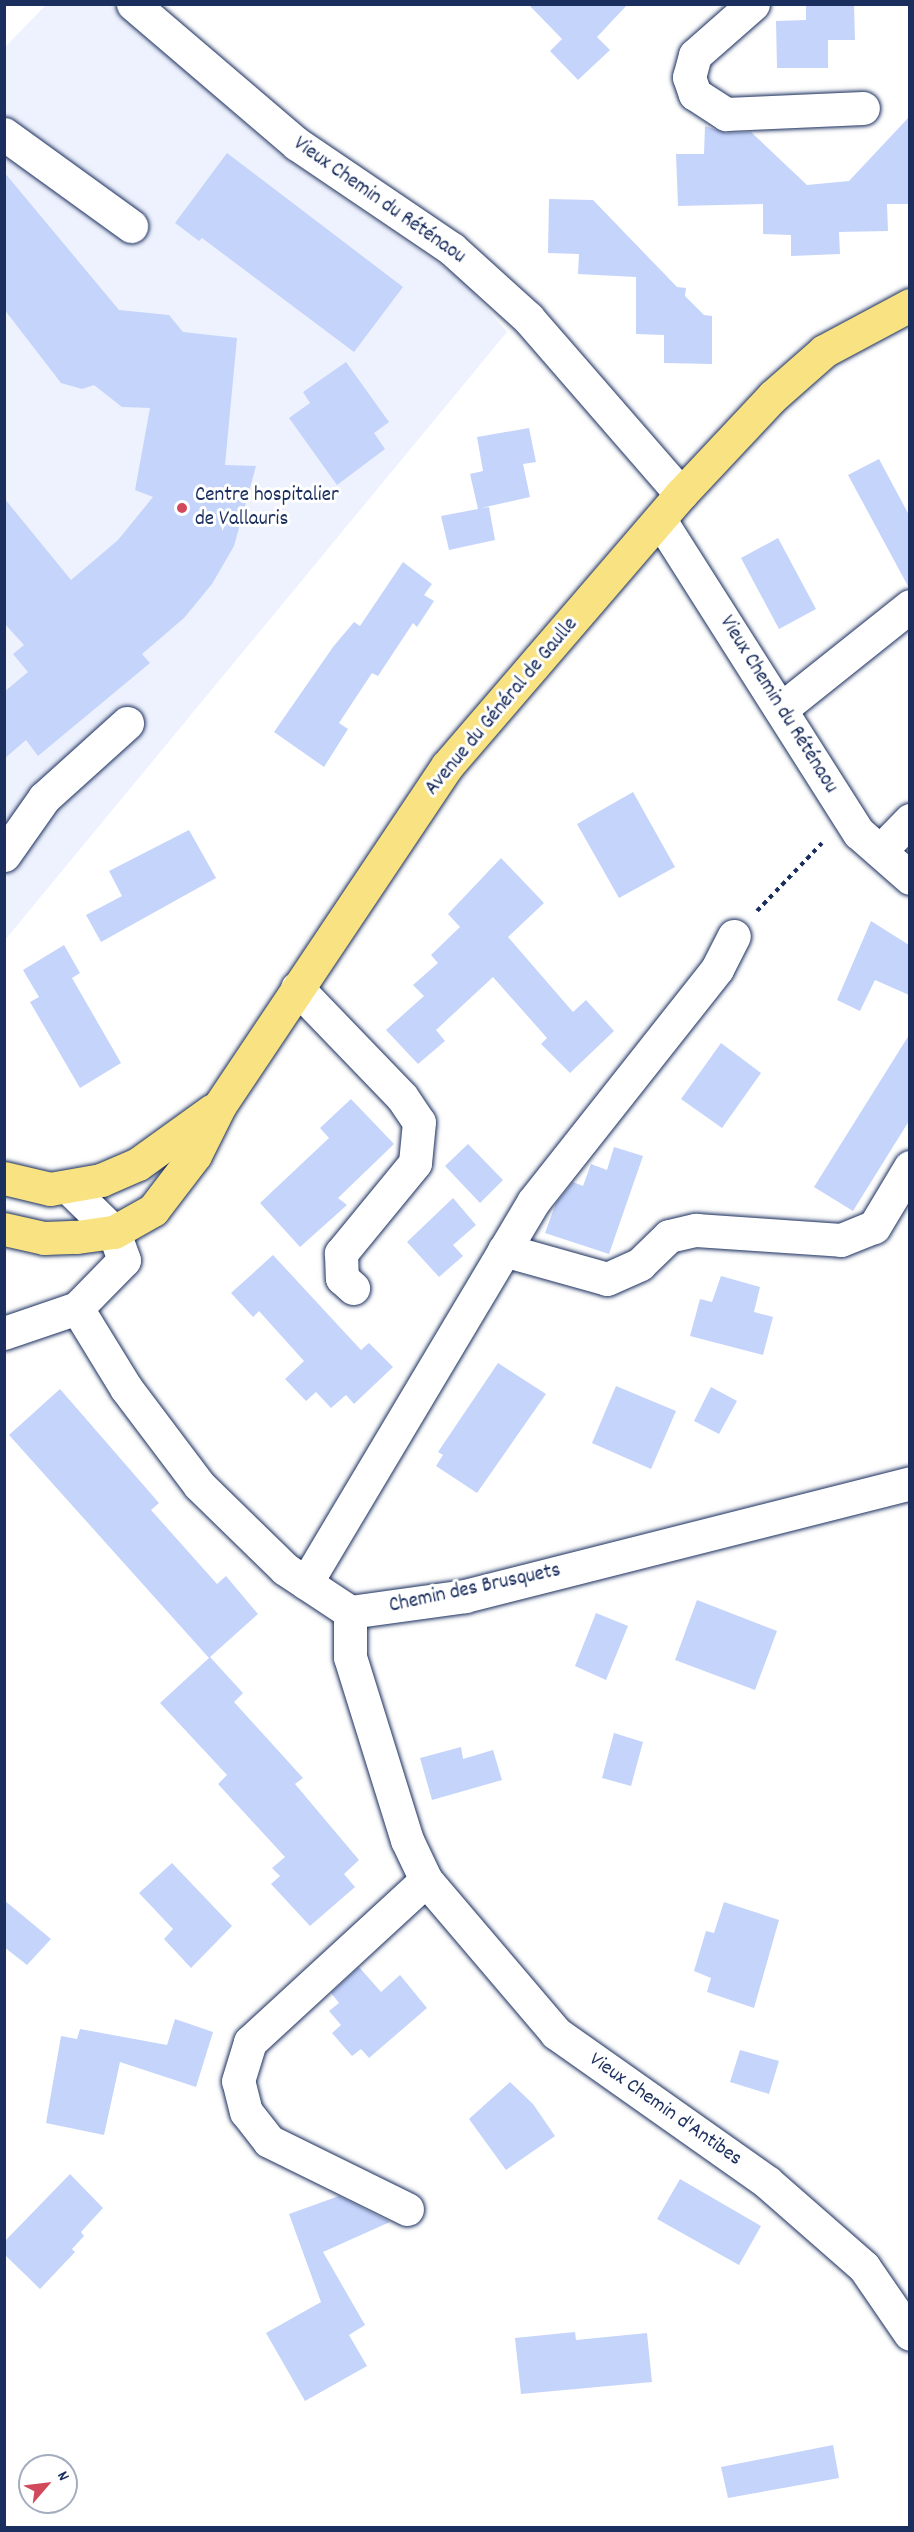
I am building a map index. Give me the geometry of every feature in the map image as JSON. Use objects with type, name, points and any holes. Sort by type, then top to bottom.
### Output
[{"type":"main road","name":"Avenue du Général de Gaulle","points":[[4,1229],[44,1238],[77,1237],[119,1246],[153,1210],[195,1155],[220,1105],[447,766],[681,494],[773,396],[824,351],[909,305]]},
{"type":"main road","points":[[11,1185],[68,1187],[138,1164],[220,1105]]},
{"type":"street","name":"Vieux Chemin du Réténaou","points":[[133,4],[297,144],[452,249],[528,318],[681,494]]},
{"type":"street","points":[[753,4],[695,55],[689,77],[695,94],[726,114],[863,108]]},
{"type":"street","points":[[4,134],[131,226]]},
{"type":"street","name":"Vieux Chemin du Réténaou","points":[[660,520],[850,819],[909,878]]},
{"type":"street","points":[[781,709],[909,606]]},
{"type":"street","points":[[4,855],[44,798],[127,723]]},
{"type":"street","points":[[880,851],[909,820]]},
{"type":"street","points":[[306,1583],[533,1202],[717,969],[734,936]]},
{"type":"street","points":[[297,988],[402,1097],[419,1122],[415,1163],[341,1254],[342,1278],[353,1288]]},
{"type":"street","points":[[504,1250],[607,1279],[640,1264],[669,1236],[696,1230],[841,1240],[874,1227],[909,1167]]},
{"type":"street","points":[[4,1333],[77,1308],[119,1246],[68,1187]]},
{"type":"street","points":[[77,1308],[126,1388],[199,1485],[285,1569],[350,1612]]},
{"type":"street","name":"Chemin des Brusquets","points":[[350,1612],[465,1596],[909,1483]]},
{"type":"street","name":"Vieux Chemin d'Antibes","points":[[350,1612],[350,1657],[406,1840],[426,1880],[556,2032],[767,2182],[864,2267],[909,2334]]},
{"type":"street","points":[[407,2209],[269,2141],[246,2112],[238,2081],[250,2042],[426,1880]]},
{"type":"path","points":[[734,936],[812,852],[850,819]]},
{"type":"shaded area","name":"Centre hospitalier de Vallauris","points":[[46,5],[112,5],[282,156],[461,279],[507,332],[5,940],[5,47]]},
{"type":"building","points":[[528,4],[628,4],[597,37],[610,50],[578,80],[550,51],[562,39]]},
{"type":"building","points":[[806,4],[854,4],[855,40],[828,40],[828,68],[777,68],[776,21],[806,20]]},
{"type":"building","points":[[909,117],[909,204],[887,204],[888,231],[839,232],[840,254],[791,256],[791,235],[763,234],[763,204],[678,206],[676,154],[704,154],[705,126],[726,133],[751,132],[807,185],[849,181]]},
{"type":"building","points":[[227,153],[403,287],[354,352],[202,238],[199,241],[175,223]]},
{"type":"building","points":[[4,172],[119,310],[169,315],[183,332],[237,338],[225,465],[256,466],[234,546],[212,584],[184,618],[142,654],[150,663],[38,756],[26,740],[4,759],[4,692],[28,672],[13,654],[24,645],[4,623],[4,498],[71,580],[118,540],[153,497],[135,490],[150,408],[122,407],[94,385],[82,389],[61,383],[4,309]]},
{"type":"building","points":[[549,199],[593,200],[677,287],[686,288],[685,296],[704,315],[712,316],[712,364],[664,363],[664,335],[636,334],[636,277],[578,274],[579,254],[548,253]]},
{"type":"building","points":[[346,362],[389,422],[374,433],[385,449],[337,485],[289,418],[310,403],[303,392]]},
{"type":"building","points":[[529,428],[536,462],[523,464],[530,497],[481,508],[489,507],[495,540],[449,550],[441,516],[478,509],[470,474],[483,471],[477,437]]},
{"type":"building","points":[[879,459],[909,515],[909,588],[848,475]]},
{"type":"building","points":[[778,538],[816,609],[779,629],[741,558]]},
{"type":"building","points":[[403,562],[432,584],[424,595],[434,601],[417,627],[413,623],[378,676],[372,673],[339,723],[348,729],[324,767],[274,732],[333,647],[354,622],[360,626]]},
{"type":"building","points":[[633,792],[675,867],[619,898],[577,824]]},
{"type":"building","points":[[189,830],[216,878],[101,942],[86,915],[122,896],[109,871]]},
{"type":"building","points":[[501,858],[544,903],[508,937],[573,1012],[586,1000],[614,1031],[570,1073],[541,1044],[547,1038],[493,977],[436,1030],[445,1041],[418,1064],[386,1030],[424,996],[413,985],[438,963],[431,955],[460,927],[448,914]]},
{"type":"building","points":[[871,921],[909,945],[909,995],[875,980],[860,1011],[837,1000]]},
{"type":"building","points":[[64,945],[80,973],[72,978],[121,1063],[80,1088],[30,1002],[39,997],[23,970]]},
{"type":"building","points":[[909,1035],[909,1121],[853,1211],[814,1187]]},
{"type":"building","points":[[721,1043],[761,1073],[722,1128],[681,1099]]},
{"type":"building","points":[[351,1099],[394,1144],[338,1198],[347,1205],[300,1247],[260,1203],[329,1138],[320,1128]]},
{"type":"building","points":[[468,1144],[503,1180],[480,1203],[445,1166]]},
{"type":"building","points":[[614,1147],[643,1156],[609,1254],[545,1233],[556,1203],[573,1182],[583,1186],[591,1164],[607,1170]]},
{"type":"building","points":[[453,1198],[476,1225],[453,1245],[463,1256],[439,1277],[407,1242]]},
{"type":"building","points":[[273,1255],[361,1350],[369,1343],[393,1367],[354,1404],[346,1395],[331,1408],[316,1392],[306,1401],[285,1379],[304,1361],[259,1311],[253,1317],[231,1293]]},
{"type":"building","points":[[721,1276],[760,1287],[754,1312],[773,1317],[763,1355],[690,1336],[700,1299],[712,1302]]},
{"type":"building","points":[[498,1363],[546,1394],[477,1493],[436,1466],[443,1455],[438,1452]]},
{"type":"building","points":[[616,1386],[676,1411],[651,1469],[592,1443]]},
{"type":"building","points":[[711,1387],[737,1401],[719,1434],[694,1421]]},
{"type":"building","points":[[60,1389],[159,1503],[151,1510],[217,1584],[226,1576],[258,1614],[210,1657],[243,1693],[234,1702],[303,1778],[295,1784],[359,1860],[344,1874],[355,1887],[310,1926],[271,1884],[280,1876],[272,1868],[285,1857],[218,1784],[227,1775],[160,1703],[209,1658],[9,1435]]},
{"type":"building","points":[[697,1600],[777,1631],[755,1690],[675,1660]]},
{"type":"building","points":[[596,1613],[628,1626],[606,1680],[575,1666]]},
{"type":"building","points":[[614,1733],[643,1742],[631,1786],[602,1778]]},
{"type":"building","points":[[461,1747],[463,1759],[493,1750],[502,1780],[432,1800],[420,1758]]},
{"type":"building","points":[[172,1863],[232,1926],[191,1968],[164,1939],[173,1929],[139,1893]]},
{"type":"building","points":[[4,1900],[51,1939],[27,1965],[4,1947]]},
{"type":"building","points":[[724,1902],[779,1920],[754,2008],[707,1992],[711,1978],[694,1971],[706,1931],[714,1933]]},
{"type":"building","points":[[359,1967],[381,1992],[400,1975],[427,2008],[369,2058],[361,2049],[352,2056],[332,2033],[341,2025],[329,2011],[339,2003],[331,1993]]},
{"type":"building","points":[[175,2019],[213,2032],[196,2087],[120,2062],[104,2135],[46,2123],[61,2036],[77,2039],[80,2029],[167,2045]]},
{"type":"building","points":[[740,2050],[779,2061],[769,2094],[730,2082]]},
{"type":"building","points":[[510,2082],[533,2104],[555,2136],[506,2170],[469,2119]]},
{"type":"building","points":[[70,2174],[103,2208],[81,2232],[84,2236],[72,2249],[75,2252],[40,2289],[4,2254],[4,2242]]},
{"type":"building","points":[[680,2179],[761,2226],[739,2265],[657,2219]]},
{"type":"building","points":[[339,2196],[390,2222],[323,2252],[365,2325],[349,2335],[367,2366],[305,2401],[266,2333],[321,2302],[289,2214]]},
{"type":"building","points":[[575,2332],[576,2340],[647,2333],[652,2382],[521,2394],[515,2338]]},
{"type":"building","points":[[833,2445],[839,2478],[728,2498],[721,2467]]},
{"type":"place","name":"Centre hospitalier de Vallauris","points":[[182,508]]}]
